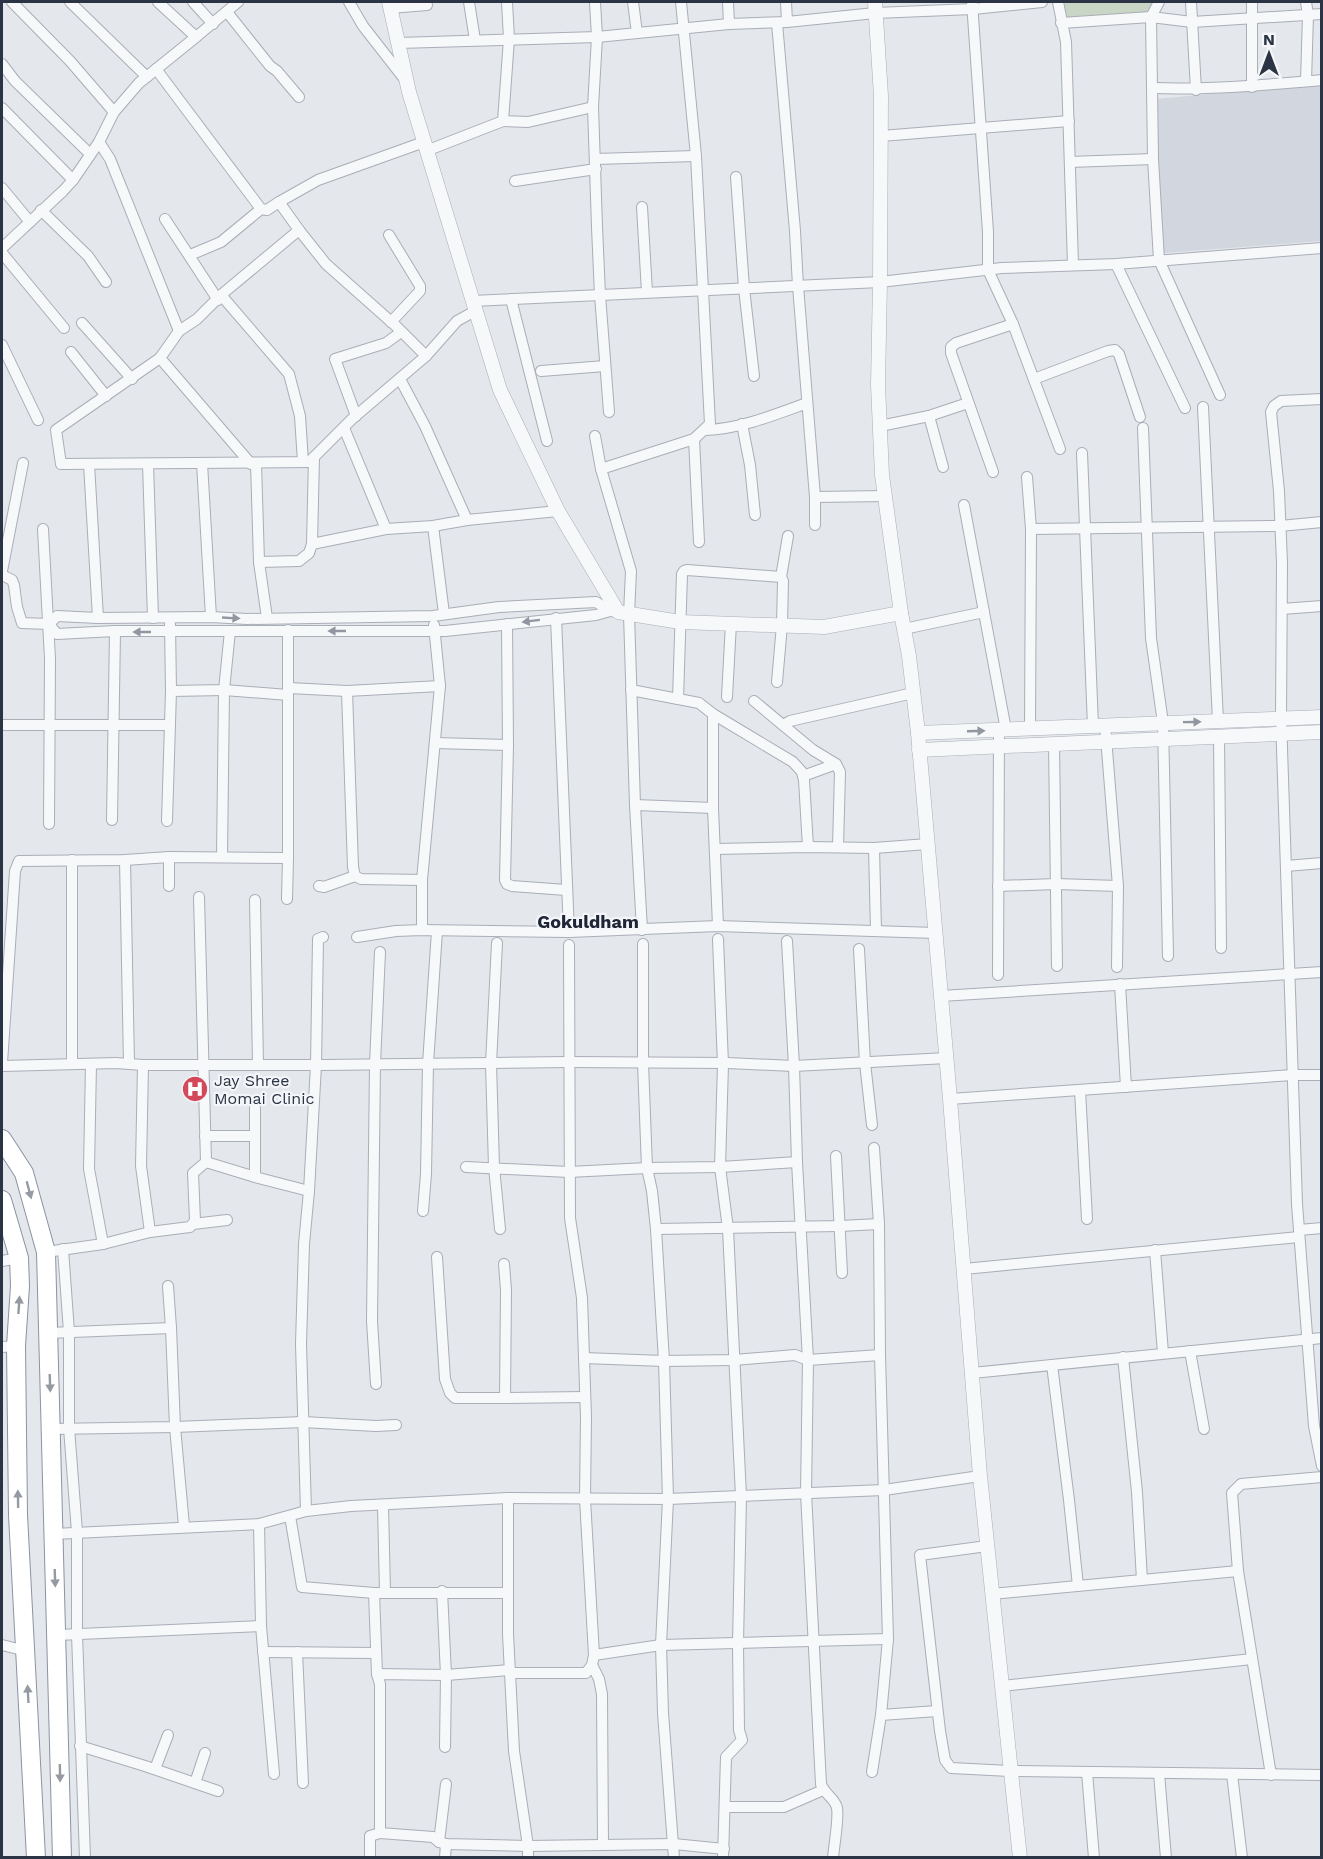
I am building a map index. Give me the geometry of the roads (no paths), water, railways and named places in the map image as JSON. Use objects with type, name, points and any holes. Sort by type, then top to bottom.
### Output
[{"type":"highway","points":[[2,1139],[24,1173],[55,1250],[48,1333],[60,1429],[54,1534],[62,1857]]},
{"type":"highway","points":[[3,1208],[10,1259],[20,1286],[9,1346],[36,1857]]},
{"type":"street","points":[[12,2],[70,61],[114,112]]},
{"type":"street","points":[[70,2],[147,77]]},
{"type":"street","points":[[158,2],[196,37]]},
{"type":"street","points":[[193,2],[213,24]]},
{"type":"street","points":[[2,248],[73,180],[99,142],[114,112],[139,83],[238,2]]},
{"type":"street","points":[[349,2],[363,26],[406,82]]},
{"type":"street","points":[[469,2],[476,40]]},
{"type":"street","points":[[503,121],[509,39],[507,2]]},
{"type":"street","points":[[595,2],[597,37],[593,107],[600,295],[609,412]]},
{"type":"street","points":[[633,2],[637,33]]},
{"type":"street","points":[[601,469],[693,439],[710,424],[696,156],[681,2]]},
{"type":"street","points":[[728,2],[729,24]]},
{"type":"street","points":[[786,2],[782,22],[798,286],[815,497],[815,525]]},
{"type":"street","points":[[398,43],[597,37],[729,24],[782,22],[875,8],[1042,2]]},
{"type":"street","points":[[1058,2],[1066,42],[1073,265]]},
{"type":"street","points":[[1159,2],[1152,17],[1153,159],[1159,260],[1220,394]]},
{"type":"street","points":[[1191,2],[1196,90]]},
{"type":"street","points":[[1252,2],[1252,87]]},
{"type":"street","points":[[1306,2],[1308,15],[1306,81]]},
{"type":"street","points":[[428,5],[390,5],[406,82],[500,390],[558,511],[619,612],[632,690],[642,930]]},
{"type":"street","points":[[972,5],[988,232],[988,270],[1013,324],[1060,449]]},
{"type":"street","points":[[875,8],[881,96],[878,385],[885,496],[918,733],[947,1058],[980,1476],[1020,1857]]},
{"type":"street","points":[[227,12],[299,98]]},
{"type":"street","points":[[1062,23],[1152,17],[1192,22],[1322,14]]},
{"type":"street","points":[[2,64],[15,81],[90,154]]},
{"type":"street","points":[[156,69],[261,209],[267,210],[318,180],[503,121],[528,122],[593,107]]},
{"type":"street","points":[[1152,88],[1196,90],[1322,80]]},
{"type":"street","points":[[2,108],[73,180]]},
{"type":"street","points":[[881,136],[1068,121]]},
{"type":"street","points":[[99,142],[110,159],[178,330]]},
{"type":"street","points":[[515,181],[595,164],[696,156]]},
{"type":"street","points":[[1070,162],[1153,159]]},
{"type":"street","points":[[736,177],[744,288],[754,376]]},
{"type":"street","points":[[2,188],[30,222]]},
{"type":"street","points":[[279,202],[326,264],[426,356]]},
{"type":"street","points":[[642,207],[647,292]]},
{"type":"street","points":[[190,255],[221,242],[261,209]]},
{"type":"street","points":[[41,210],[88,256],[106,282]]},
{"type":"street","points":[[165,219],[220,297],[289,374],[309,460],[312,544],[309,553],[299,561],[259,562]]},
{"type":"street","points":[[299,231],[197,319],[178,330],[160,358],[56,430],[61,464],[253,463],[309,460],[426,356],[456,321],[474,306],[511,299],[880,282],[988,270],[1116,264],[1322,248]]},
{"type":"street","points":[[389,235],[420,286],[420,291],[391,322]]},
{"type":"street","points":[[2,253],[64,328]]},
{"type":"street","points":[[1116,264],[1185,408]]},
{"type":"street","points":[[511,299],[548,441]]},
{"type":"street","points":[[82,323],[132,379]]},
{"type":"street","points":[[993,472],[951,353],[951,347],[956,343],[1013,324]]},
{"type":"street","points":[[356,416],[334,359],[386,343],[401,332]]},
{"type":"street","points":[[2,345],[38,420]]},
{"type":"street","points":[[1034,379],[1115,350],[1119,354],[1140,417]]},
{"type":"street","points":[[71,352],[106,396]]},
{"type":"street","points":[[160,358],[253,463],[259,562],[267,618]]},
{"type":"street","points":[[541,370],[605,366]]},
{"type":"street","points":[[400,379],[467,520]]},
{"type":"street","points":[[1322,399],[1281,401],[1274,406],[1271,412],[1279,491],[1282,609],[1281,718],[1299,1234],[1314,1426],[1322,1466]]},
{"type":"street","points":[[705,430],[726,429],[807,403]]},
{"type":"street","points":[[880,426],[928,416],[968,403]]},
{"type":"street","points":[[1203,407],[1218,721]]},
{"type":"street","points":[[928,416],[943,467]]},
{"type":"street","points":[[742,424],[750,465],[755,515]]},
{"type":"street","points":[[344,428],[386,529]]},
{"type":"street","points":[[1143,428],[1152,638],[1164,738],[1168,956]]},
{"type":"street","points":[[595,436],[601,469],[631,571],[619,612]]},
{"type":"street","points":[[693,439],[699,542]]},
{"type":"street","points":[[1082,453],[1084,528],[1099,726],[1107,741],[1118,885],[1117,967]]},
{"type":"street","points":[[23,463],[2,573],[12,580],[14,585],[22,623],[49,624],[57,616],[267,618],[438,615],[499,607],[596,603],[619,612],[680,622],[824,627],[901,613]]},
{"type":"street","points":[[202,463],[211,617]]},
{"type":"street","points":[[89,464],[98,618]]},
{"type":"street","points":[[147,464],[153,618]]},
{"type":"street","points":[[1027,477],[1031,529],[1030,729]]},
{"type":"street","points":[[815,497],[885,496]]},
{"type":"street","points":[[964,505],[984,612],[1002,730],[999,746],[998,975]]},
{"type":"street","points":[[312,544],[386,529],[433,526],[467,520],[558,511]]},
{"type":"street","points":[[1031,529],[1280,526],[1322,522]]},
{"type":"street","points":[[422,930],[422,880],[440,686],[435,631],[438,615],[433,526]]},
{"type":"street","points":[[43,529],[49,624],[49,824]]},
{"type":"street","points":[[777,682],[782,625],[783,581],[781,577],[788,536]]},
{"type":"street","points":[[678,699],[682,574],[684,571],[781,577]]},
{"type":"street","points":[[1282,609],[1322,606]]},
{"type":"street","points":[[49,624],[57,634],[115,631],[435,631],[619,612]]},
{"type":"street","points":[[904,629],[984,612]]},
{"type":"street","points":[[167,821],[171,618]]},
{"type":"street","points":[[556,618],[569,932]]},
{"type":"street","points":[[728,697],[731,623]]},
{"type":"street","points":[[507,624],[508,745],[505,880],[512,886],[566,890]]},
{"type":"street","points":[[287,899],[288,630]]},
{"type":"street","points":[[112,820],[115,631]]},
{"type":"street","points":[[222,857],[224,690],[230,631]]},
{"type":"street","points":[[171,691],[347,691],[440,686]]},
{"type":"street","points":[[632,690],[699,703],[713,714],[793,762],[803,776],[808,847]]},
{"type":"street","points":[[347,691],[355,876]]},
{"type":"street","points":[[783,725],[913,693]]},
{"type":"street","points":[[754,701],[813,750],[836,764],[840,772],[838,848]]},
{"type":"street","points":[[713,714],[713,808],[718,926]]},
{"type":"street","points":[[918,733],[1322,717]]},
{"type":"street","points":[[2,725],[170,725]]},
{"type":"street","points":[[919,750],[1322,732]]},
{"type":"street","points":[[1219,736],[1221,948]]},
{"type":"street","points":[[435,743],[508,745]]},
{"type":"street","points":[[1054,743],[1057,966]]},
{"type":"street","points":[[803,776],[836,764]]},
{"type":"street","points":[[635,805],[713,808]]},
{"type":"street","points":[[715,849],[808,847],[874,849],[928,844]]},
{"type":"street","points":[[874,849],[876,931]]},
{"type":"street","points":[[288,858],[169,857],[125,860],[19,861],[15,871],[2,1065],[568,1062],[794,1066],[947,1058]]},
{"type":"street","points":[[169,857],[169,886]]},
{"type":"street","points":[[72,860],[72,1064]]},
{"type":"street","points":[[125,860],[129,1064]]},
{"type":"street","points":[[1286,866],[1322,863]]},
{"type":"street","points":[[319,886],[324,887],[355,876],[361,879],[422,880]]},
{"type":"street","points":[[998,886],[1118,885]]},
{"type":"street","points":[[199,897],[206,1162]]},
{"type":"street","points":[[255,900],[258,1065]]},
{"type":"street","points":[[357,938],[422,930],[569,932],[718,926],[936,933]]},
{"type":"street","points":[[423,1211],[428,1064],[437,931]]},
{"type":"street","points":[[306,1511],[301,1344],[304,1244],[316,1065],[318,939],[323,937]]},
{"type":"street","points":[[370,1857],[370,1836],[380,1833],[433,1837],[443,1843],[528,1852],[603,1845],[674,1844],[724,1853],[726,1757],[742,1740],[739,1730],[738,1644],[741,1496],[728,1229],[720,1167],[723,1064],[718,939]]},
{"type":"street","points":[[787,941],[808,1360],[806,1493],[813,1641],[823,1790],[833,1800],[837,1809],[833,1857]]},
{"type":"street","points":[[497,943],[491,1064],[494,1167],[500,1229]]},
{"type":"street","points":[[643,944],[643,1063],[647,1168],[656,1229],[664,1361],[668,1499],[661,1645],[663,1713],[674,1857]]},
{"type":"street","points":[[569,945],[570,1218],[582,1298],[585,1499],[593,1660],[602,1694],[603,1845]]},
{"type":"street","points":[[859,949],[865,1064],[872,1125]]},
{"type":"street","points":[[376,1384],[372,1321],[375,1064],[380,952]]},
{"type":"street","points":[[941,996],[1322,972]]},
{"type":"street","points":[[1120,984],[1126,1087]]},
{"type":"street","points":[[91,1064],[89,1169],[103,1244]]},
{"type":"street","points":[[143,1065],[141,1166],[150,1232]]},
{"type":"street","points":[[950,1099],[1293,1075],[1322,1075]]},
{"type":"street","points":[[1080,1090],[1087,1220]]},
{"type":"street","points":[[255,1108],[255,1177]]},
{"type":"street","points":[[205,1136],[255,1136]]},
{"type":"street","points":[[872,1772],[888,1639],[880,1355],[879,1224],[874,1148]]},
{"type":"street","points":[[836,1156],[842,1273]]},
{"type":"street","points":[[206,1162],[309,1191]]},
{"type":"street","points":[[193,1224],[195,1221],[193,1173],[206,1162]]},
{"type":"street","points":[[465,1167],[569,1172],[797,1162]]},
{"type":"street","points":[[84,1857],[77,1634],[77,1532],[60,1429],[69,1332],[55,1250],[103,1244],[150,1232],[227,1220]]},
{"type":"street","points":[[656,1229],[879,1224]]},
{"type":"street","points":[[964,1269],[1155,1251],[1299,1234],[1322,1228]]},
{"type":"street","points":[[1155,1251],[1163,1353]]},
{"type":"street","points":[[437,1257],[445,1379],[450,1393],[455,1398],[585,1397]]},
{"type":"street","points":[[504,1264],[506,1290],[505,1398]]},
{"type":"street","points":[[168,1286],[184,1526]]},
{"type":"street","points":[[48,1333],[171,1328]]},
{"type":"street","points":[[972,1373],[1322,1338]]},
{"type":"street","points":[[1190,1350],[1204,1429]]},
{"type":"street","points":[[584,1358],[664,1361],[734,1360],[795,1355],[808,1360],[880,1355]]},
{"type":"street","points":[[1123,1357],[1137,1492],[1142,1580]]},
{"type":"street","points":[[1052,1365],[1078,1586]]},
{"type":"street","points":[[60,1429],[303,1422],[396,1425]]},
{"type":"street","points":[[54,1534],[259,1524],[306,1511],[383,1504],[508,1498],[668,1499],[884,1490],[980,1476]]},
{"type":"street","points":[[1270,1775],[1238,1571],[1231,1498],[1234,1489],[1241,1484],[1322,1477]]},
{"type":"street","points":[[508,1498],[508,1593],[514,1750],[528,1852]]},
{"type":"street","points":[[380,1833],[380,1684],[376,1653],[383,1504]]},
{"type":"street","points":[[290,1516],[302,1587],[379,1593],[442,1591],[508,1593]]},
{"type":"street","points":[[259,1524],[261,1626],[274,1774]]},
{"type":"street","points":[[987,1546],[920,1555],[937,1712],[948,1766],[954,1769],[1010,1771],[1322,1775]]},
{"type":"street","points":[[992,1594],[1238,1571]]},
{"type":"street","points":[[442,1591],[446,1675],[445,1747]]},
{"type":"street","points":[[57,1635],[261,1626]]},
{"type":"street","points":[[377,1674],[586,1673],[593,1660],[661,1645],[888,1639]]},
{"type":"street","points":[[2,1645],[26,1651]]},
{"type":"street","points":[[263,1652],[376,1653]]},
{"type":"street","points":[[297,1652],[303,1783]]},
{"type":"street","points":[[1002,1686],[1252,1659]]},
{"type":"street","points":[[880,1715],[937,1712]]},
{"type":"street","points":[[155,1769],[168,1735]]},
{"type":"street","points":[[80,1746],[218,1791]]},
{"type":"street","points":[[195,1783],[206,1753]]},
{"type":"street","points":[[1087,1772],[1094,1857]]},
{"type":"street","points":[[1158,1773],[1166,1857]]},
{"type":"street","points":[[1233,1774],[1242,1857]]},
{"type":"street","points":[[445,1857],[443,1843],[446,1784]]},
{"type":"street","points":[[725,1807],[784,1807],[823,1790]]},
{"type":"place","name":"Jay Shree Momai Clinic","points":[[195,1089]]},
{"type":"district","name":"Gokuldham","points":[[588,922]]}]
